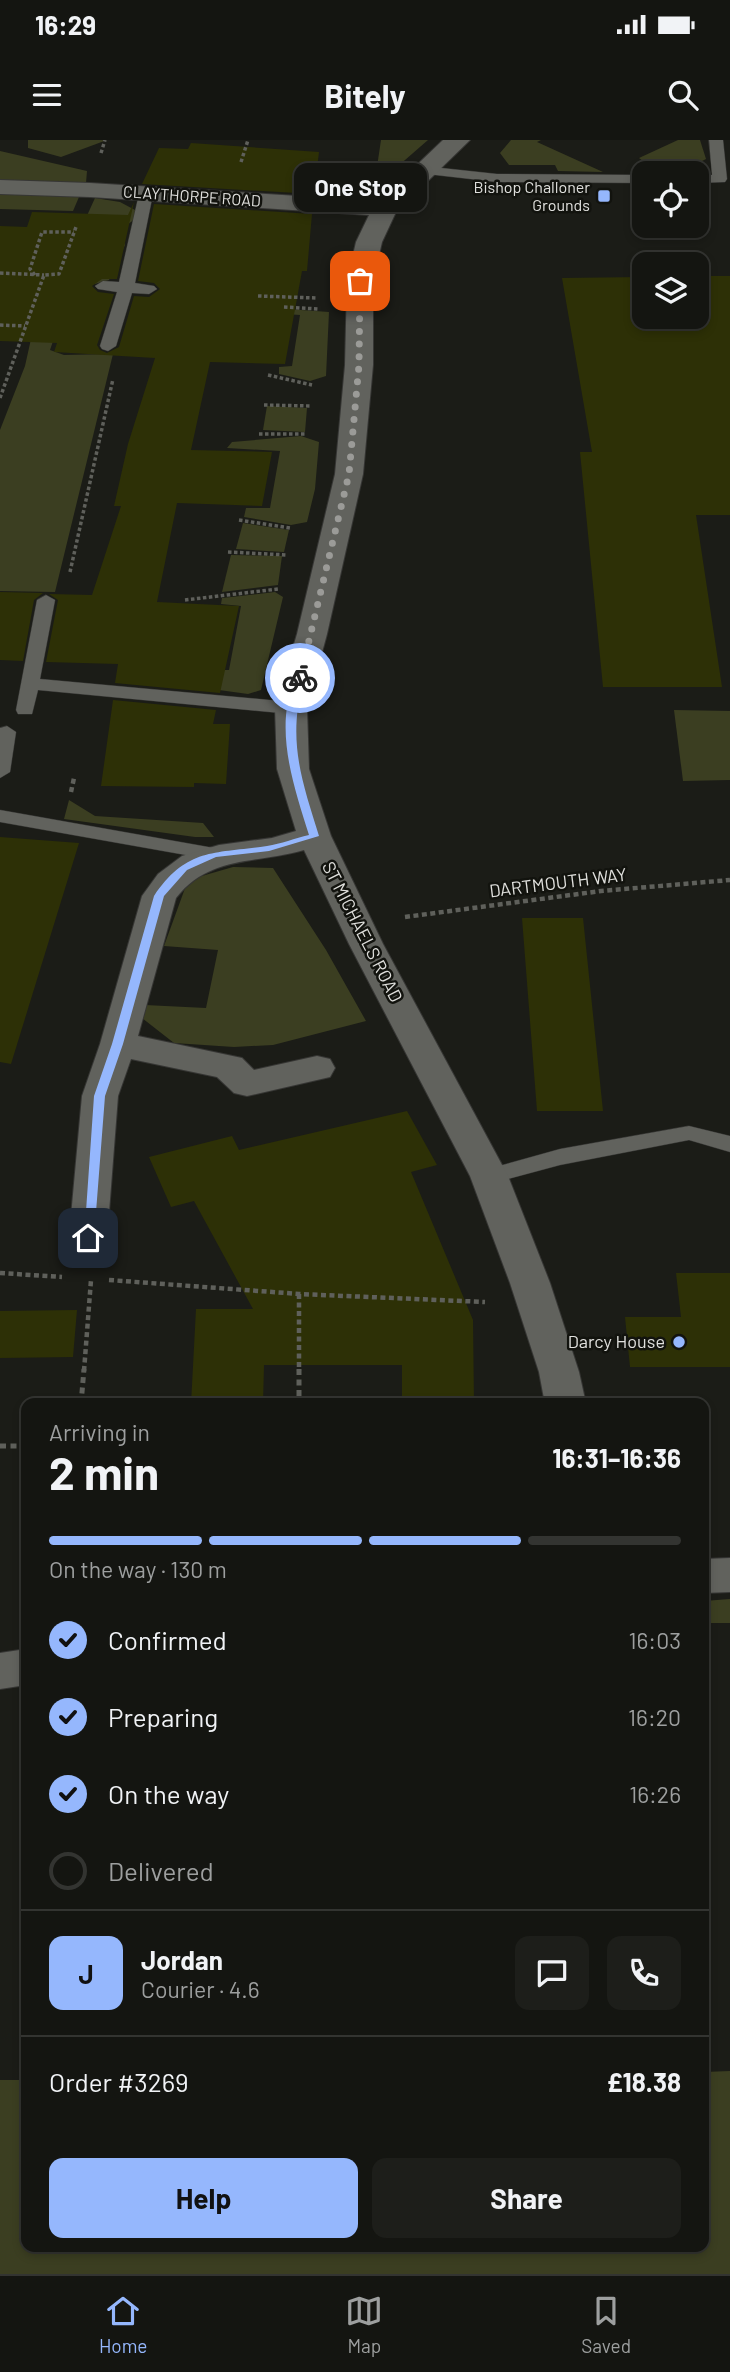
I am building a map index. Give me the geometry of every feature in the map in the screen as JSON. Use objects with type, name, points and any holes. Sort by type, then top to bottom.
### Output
[{"type":"street","name":"ST MICHAELS ROAD","points":[[458,140],[423,170],[385,209],[369,242],[360,281],[359,365],[349,474],[312,634],[291,708],[293,769],[314,836],[366,944],[489,1176],[530,1283],[565,1398]]},
{"type":"street","name":"CLAYTHORPE ROAD","points":[[0,187],[385,209]]},
{"type":"street","points":[[88,1238],[100,1096],[118,1044],[159,896],[171,878],[184,867],[214,854],[269,848],[314,836]]},
{"type":"street","points":[[118,1044],[229,1067],[247,1084],[317,1068]]},
{"type":"street","points":[[709,1576],[730,1574]]},
{"type":"street","points":[[0,1671],[21,1668]]},
{"type":"lane","points":[[716,140],[725,183]]},
{"type":"lane","points":[[423,170],[497,178],[632,179]]},
{"type":"lane","points":[[108,346],[126,288],[146,194]]},
{"type":"lane","points":[[103,286],[149,289]]},
{"type":"lane","points":[[25,710],[46,600]]},
{"type":"lane","points":[[31,684],[291,708]]},
{"type":"lane","points":[[0,772],[7,733]]},
{"type":"lane","points":[[0,816],[214,854]]},
{"type":"lane","points":[[489,1176],[560,1157],[689,1133],[730,1144]]},
{"type":"path","points":[[0,274],[59,274],[78,222]]},
{"type":"path","points":[[35,275],[30,269],[42,232],[74,232]]},
{"type":"path","points":[[0,397],[44,275]]},
{"type":"path","points":[[258,296],[360,299]]},
{"type":"path","points":[[0,325],[25,326]]},
{"type":"path","points":[[46,600],[65,595],[82,506],[119,353],[108,346]]},
{"type":"path","points":[[0,372],[9,373]]},
{"type":"path","points":[[268,375],[315,386]]},
{"type":"path","points":[[264,405],[312,406]]},
{"type":"path","points":[[259,433],[309,433]]},
{"type":"path","points":[[239,520],[299,529]]},
{"type":"path","points":[[228,552],[288,555]]},
{"type":"path","points":[[185,600],[281,588]]},
{"type":"path","name":"DARTMOUTH WAY","points":[[404,917],[601,891],[730,880]]},
{"type":"path","points":[[0,1273],[65,1277]]},
{"type":"path","points":[[78,1278],[299,1294],[488,1303]]},
{"type":"path","points":[[81,1398],[91,1279]]},
{"type":"path","points":[[299,1294],[299,1398]]},
{"type":"path","points":[[0,1446],[21,1446]]},
{"type":"green space","points":[[28,140],[107,140],[61,157],[28,148]]},
{"type":"green space","points":[[381,140],[428,140],[374,187]]},
{"type":"green space","points":[[511,140],[541,140],[537,142],[603,172],[558,171],[555,165],[509,165],[500,153]]},
{"type":"green space","points":[[678,140],[700,140],[706,159],[643,161],[639,158]]},
{"type":"green space","points":[[0,151],[87,171],[86,183],[0,180]]},
{"type":"green space","points":[[0,194],[79,197],[73,211],[0,209]]},
{"type":"green space","points":[[95,198],[120,202],[135,210],[135,219],[120,230],[125,245],[109,280],[70,291],[50,350],[64,355],[113,354],[55,592],[0,591],[0,430],[25,366],[31,339]]},
{"type":"green space","points":[[287,309],[329,312],[326,376],[310,381],[279,374],[279,367],[292,366],[300,315],[286,314]]},
{"type":"green space","points":[[267,406],[307,408],[305,432],[263,430]]},
{"type":"green space","points":[[301,436],[319,442],[315,489],[307,522],[291,525],[244,517],[246,508],[270,508],[280,451],[227,448],[232,442]]},
{"type":"green space","points":[[243,523],[289,530],[284,552],[236,549]]},
{"type":"green space","points":[[231,555],[282,556],[278,585],[222,592]]},
{"type":"green space","points":[[275,592],[283,597],[261,690],[248,694],[219,690],[224,670],[229,670],[241,606],[221,604],[222,598]]},
{"type":"green space","points":[[674,710],[730,711],[730,780],[683,781]]},
{"type":"green space","points":[[69,800],[95,816],[203,823],[214,837],[195,837],[64,819]]},
{"type":"green space","points":[[233,867],[273,868],[326,950],[366,1021],[273,1045],[234,1047],[174,1043],[142,1018],[145,1005],[206,1008],[218,950],[164,946],[188,880]]},
{"type":"green space","points":[[730,1599],[730,1623],[709,1623],[709,1601]]},
{"type":"green space","points":[[730,2071],[730,2274],[0,2274],[0,2080],[21,2080],[21,2252],[709,2252],[709,2072]]},
{"type":"building","points":[[191,143],[319,152],[314,194],[142,184],[159,148],[188,149]]},
{"type":"building","points":[[134,202],[117,279],[102,279],[92,286],[98,292],[114,294],[97,345],[107,353],[119,347],[134,296],[149,297],[160,289],[154,283],[138,281],[154,204],[312,214],[307,271],[302,271],[285,364],[210,362],[191,450],[272,452],[262,506],[177,503],[157,602],[239,606],[220,693],[115,683],[118,664],[46,662],[58,600],[49,594],[92,595],[121,506],[114,506],[128,444],[155,358],[54,352],[57,343],[0,341],[0,226],[27,227],[32,212],[128,215]]},
{"type":"building","points":[[709,276],[730,276],[730,515],[696,515],[722,687],[603,687],[580,452],[592,452],[562,278],[632,277],[632,329],[709,329]]},
{"type":"building","points":[[0,592],[43,593],[34,600],[23,661],[0,660]]},
{"type":"building","points":[[113,700],[216,710],[213,724],[230,724],[226,784],[194,783],[194,787],[101,786]]},
{"type":"building","points":[[0,837],[79,843],[11,1064],[0,1062]]},
{"type":"building","points":[[522,918],[583,918],[603,1111],[537,1111]]},
{"type":"building","points":[[407,1111],[437,1165],[411,1172],[473,1320],[474,1398],[402,1398],[402,1365],[264,1365],[263,1398],[191,1398],[196,1309],[253,1309],[194,1201],[171,1207],[149,1157],[232,1136],[239,1150]]},
{"type":"building","name":"Darcy House","points":[[676,1273],[730,1273],[730,1367],[630,1367],[625,1317],[681,1317]]},
{"type":"building","points":[[77,1310],[73,1357],[0,1358],[0,1311]]},
{"type":"way so far","points":[[300,678],[349,474],[359,365],[360,281]]},
{"type":"place","name":"Bishop Challoner Grounds","points":[[604,196]]},
{"type":"place","name":"One Stop","points":[[360,281]]},
{"type":"place","name":"Darcy House","points":[[679,1342]]},
{"type":"route","points":[[88,1238],[100,1096],[118,1044],[159,896],[171,878],[184,867],[214,854],[269,848],[314,836],[293,769],[291,708],[300,678]]}]
